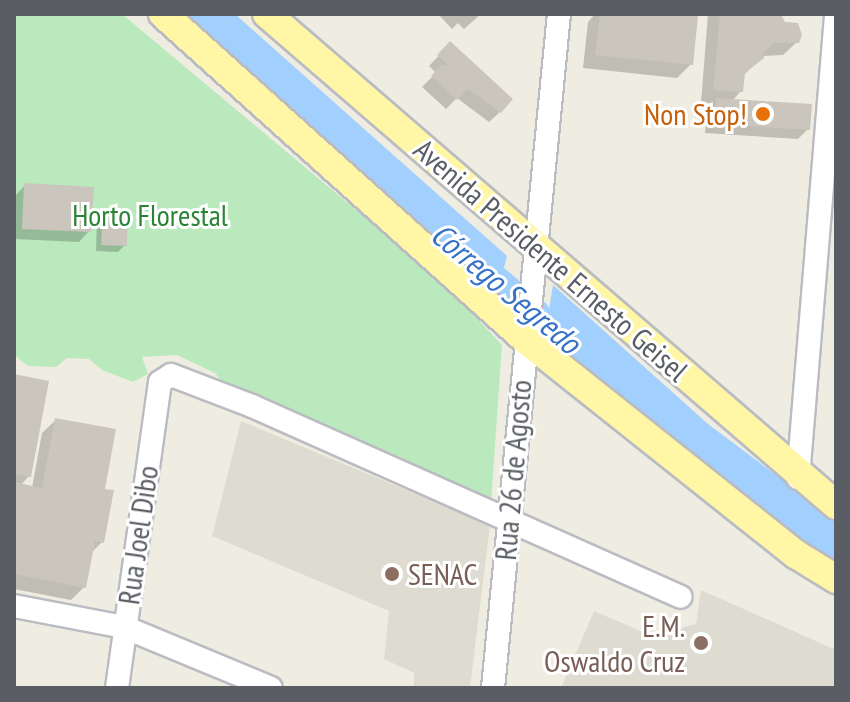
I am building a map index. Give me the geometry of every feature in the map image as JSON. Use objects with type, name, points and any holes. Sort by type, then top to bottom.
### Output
[{"type":"main road","points":[[163,14],[526,333],[797,555],[836,579]]},
{"type":"main road","name":"Avenida Presidente Ernesto Geisel","points":[[267,14],[536,261],[798,478],[836,505]]},
{"type":"street","name":"Rua 26 de Agosto","points":[[493,688],[559,14]]},
{"type":"street","points":[[798,478],[836,14]]},
{"type":"street","name":"Rua Joel Dibo","points":[[117,688],[160,382],[171,375],[219,392],[510,520]]},
{"type":"street","points":[[510,520],[680,597]]},
{"type":"street","points":[[14,606],[124,627],[271,688]]},
{"type":"shaded area","name":"SENAC","points":[[241,421],[490,525],[470,688],[414,688],[414,673],[384,659],[389,611],[212,536]]},
{"type":"shaded area","name":"E.M. Oswaldo Cruz","points":[[701,590],[836,650],[836,688],[561,688],[594,611],[652,636],[696,624]]},
{"type":"green space","name":"Horto Florestal","points":[[14,14],[122,14],[447,286],[502,345],[491,502],[225,386],[215,373],[177,355],[142,357],[148,374],[133,382],[102,370],[89,359],[67,358],[56,367],[28,366],[14,355]]},
{"type":"water","name":"Córrego Segredo","points":[[170,14],[235,14],[507,256],[497,294],[448,258]]},
{"type":"water","name":"Córrego Segredo","points":[[553,285],[708,424],[836,520],[836,571],[543,346]]},
{"type":"building","points":[[600,14],[698,16],[693,65],[595,55]]},
{"type":"building","points":[[720,14],[781,14],[785,22],[798,23],[802,35],[799,43],[774,43],[764,52],[764,58],[745,73],[743,92],[713,90]]},
{"type":"building","points":[[450,41],[513,99],[501,113],[468,89],[457,100],[431,76],[442,64],[451,67],[437,55]]},
{"type":"building","name":"Non Stop!","points":[[716,98],[812,104],[810,130],[715,124]]},
{"type":"building","points":[[24,183],[94,187],[91,232],[22,229]]},
{"type":"building","points":[[103,211],[128,212],[127,246],[101,245]]},
{"type":"building","points":[[14,374],[49,381],[31,477],[14,474]]},
{"type":"building","points":[[55,418],[116,429],[105,489],[114,490],[104,543],[95,541],[86,588],[14,574],[14,482],[42,488]]},
{"type":"waterway","name":"Córrego Segredo","points":[[466,257],[534,314]]},
{"type":"place","name":"Non Stop!","points":[[763,114]]},
{"type":"place","name":"SENAC","points":[[392,574]]},
{"type":"place","name":"E.M. Oswaldo Cruz","points":[[701,643]]}]
